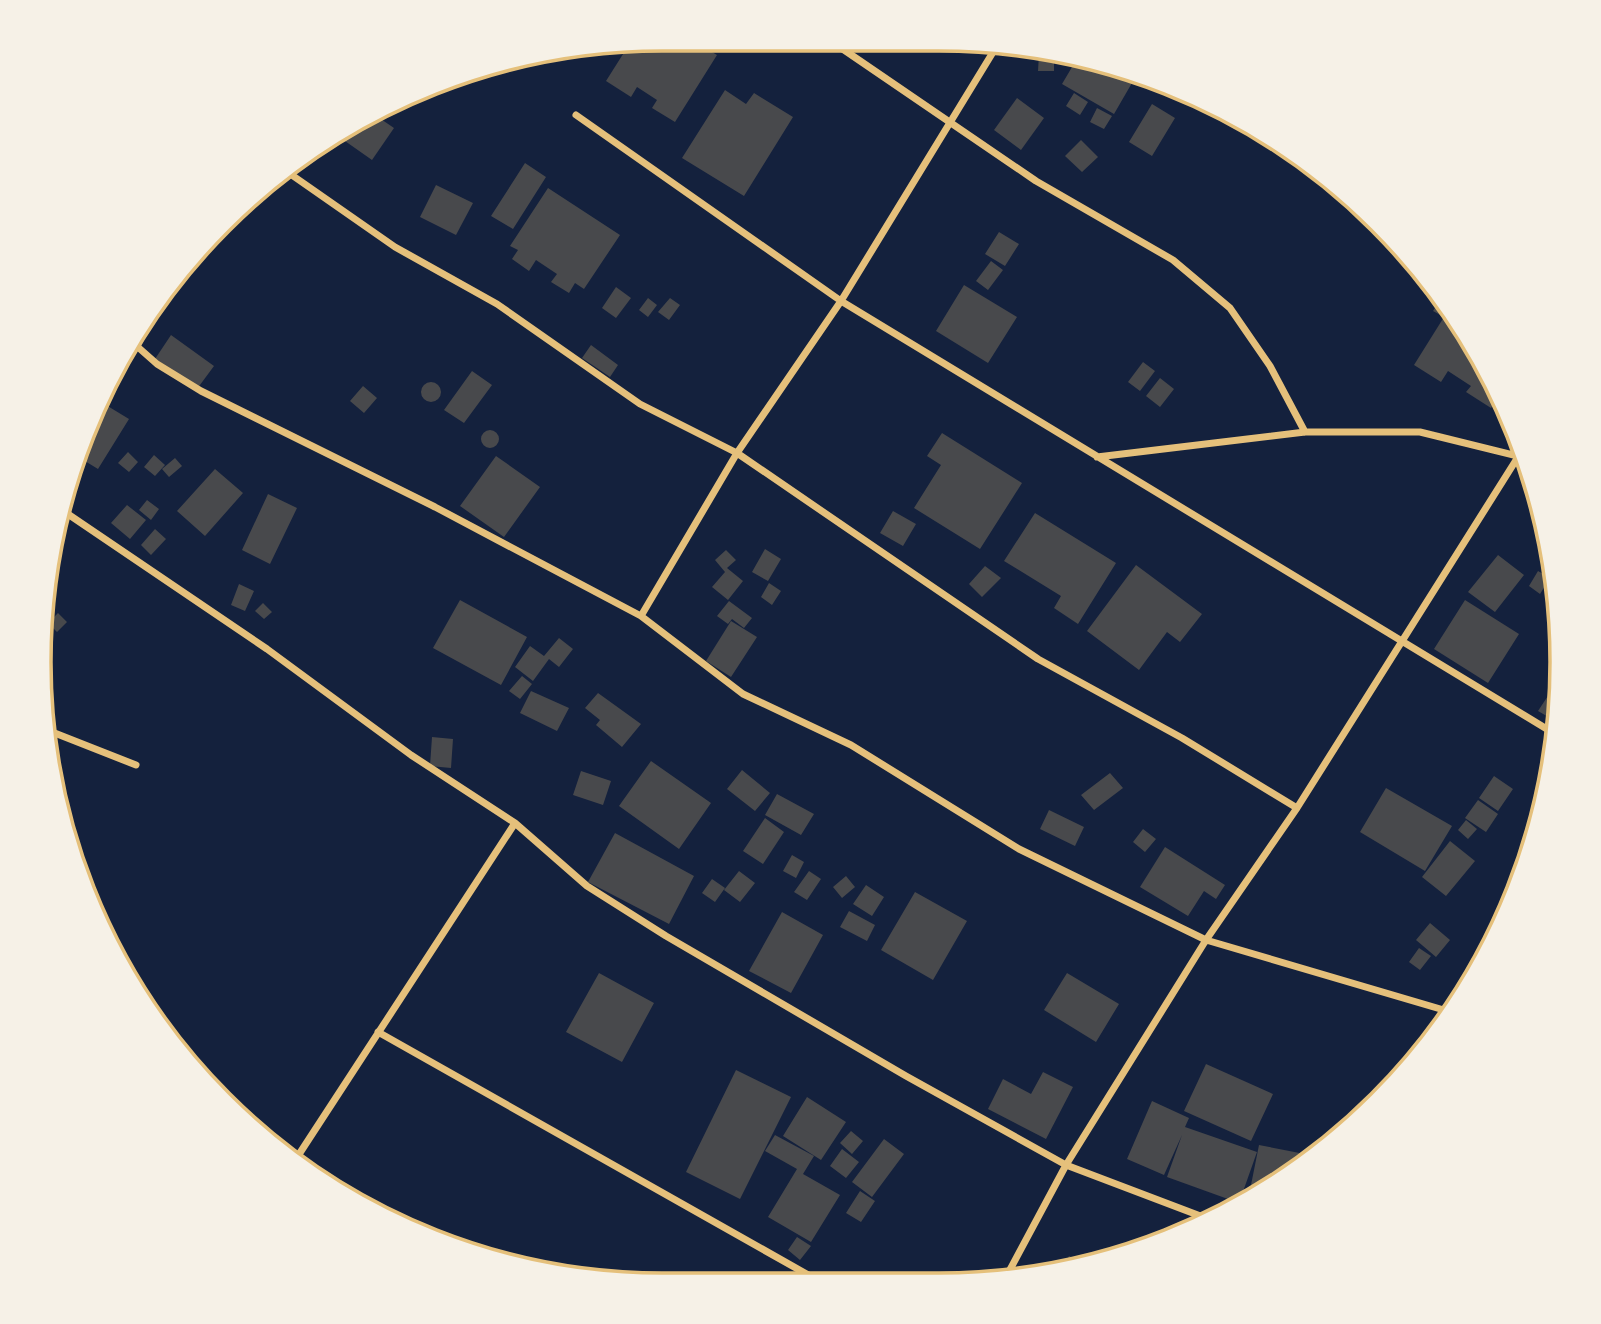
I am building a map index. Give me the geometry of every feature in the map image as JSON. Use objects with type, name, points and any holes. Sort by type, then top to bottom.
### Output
[{"type":"street","points":[[845,51],[1036,181],[1172,260],[1230,308],[1270,366],[1305,432]]},
{"type":"street","points":[[641,616],[737,453],[841,301],[992,53]]},
{"type":"street","points":[[576,115],[841,301],[1546,729]]},
{"type":"street","points":[[292,175],[395,247],[497,304],[640,404],[737,453],[1038,659],[1182,737],[1297,808]]},
{"type":"street","points":[[138,347],[158,364],[201,391],[435,507],[641,616],[743,694],[850,745],[1019,849],[1206,940],[1442,1009]]},
{"type":"street","points":[[1096,457],[1305,432],[1420,432],[1513,452]]},
{"type":"street","points":[[1010,1269],[1066,1165],[1206,940],[1297,808],[1517,463]]},
{"type":"street","points":[[69,515],[267,649],[411,755],[515,823],[587,886],[666,936],[905,1076],[1066,1165],[1198,1215]]},
{"type":"street","points":[[55,733],[136,765]]},
{"type":"street","points":[[299,1154],[515,823]]},
{"type":"street","points":[[378,1032],[805,1273]]},
{"type":"building","points":[[710,51],[717,55],[675,122],[652,108],[657,100],[637,87],[631,97],[606,81],[624,52]]},
{"type":"building","points":[[1039,59],[1054,61],[1054,71],[1038,71]]},
{"type":"building","points":[[1073,66],[1132,82],[1114,114],[1062,84]]},
{"type":"building","points":[[725,90],[746,104],[754,93],[793,117],[744,196],[682,158]]},
{"type":"building","points":[[1074,93],[1088,102],[1080,115],[1066,106]]},
{"type":"building","points":[[1017,98],[1044,118],[1021,150],[994,130]]},
{"type":"building","points":[[1152,104],[1175,118],[1152,156],[1129,142]]},
{"type":"building","points":[[1097,108],[1112,116],[1104,129],[1090,122]]},
{"type":"building","points":[[382,120],[394,128],[372,160],[344,140]]},
{"type":"building","points":[[1081,140],[1098,157],[1082,172],[1065,156]]},
{"type":"building","points":[[525,163],[546,177],[513,229],[491,216]]},
{"type":"building","points":[[436,185],[473,203],[456,235],[420,217]]},
{"type":"building","points":[[548,188],[620,235],[584,289],[575,283],[569,293],[551,282],[557,274],[536,260],[529,271],[512,259],[518,250],[510,246]]},
{"type":"building","points":[[999,232],[1019,244],[1005,266],[985,254]]},
{"type":"building","points":[[991,261],[1003,270],[988,290],[976,281]]},
{"type":"building","points":[[964,285],[1017,317],[988,363],[936,331]]},
{"type":"building","points":[[616,287],[631,298],[616,318],[602,308]]},
{"type":"building","points":[[648,298],[657,305],[648,317],[639,310]]},
{"type":"building","points":[[670,298],[680,305],[669,320],[658,312]]},
{"type":"building","points":[[1444,317],[1468,356],[1493,405],[1491,408],[1466,392],[1471,386],[1448,371],[1441,382],[1414,365]]},
{"type":"building","points":[[171,335],[214,366],[197,389],[155,359]]},
{"type":"building","points":[[591,345],[618,365],[610,377],[582,358]]},
{"type":"building","points":[[1143,362],[1155,371],[1140,391],[1128,382]]},
{"type":"building","points":[[472,371],[492,385],[464,423],[444,410]]},
{"type":"building","points":[[1160,378],[1174,389],[1160,407],[1146,396]]},
{"type":"building","points":[[431,382],[438,385],[441,392],[438,399],[431,402],[424,399],[421,392],[424,385]]},
{"type":"building","points":[[363,386],[377,398],[364,413],[350,401]]},
{"type":"building","points":[[107,406],[129,419],[98,469],[85,461]]},
{"type":"building","points":[[490,430],[496,433],[499,439],[496,445],[490,448],[484,445],[481,439],[484,433]]},
{"type":"building","points":[[942,433],[1022,483],[980,549],[914,508],[941,465],[927,456]]},
{"type":"building","points":[[128,452],[138,462],[129,472],[118,463]]},
{"type":"building","points":[[154,455],[165,465],[155,476],[144,467]]},
{"type":"building","points":[[496,456],[540,487],[504,537],[460,506]]},
{"type":"building","points":[[175,458],[182,466],[169,477],[162,469]]},
{"type":"building","points":[[215,469],[243,493],[205,536],[177,511]]},
{"type":"building","points":[[268,494],[297,508],[270,564],[242,550]]},
{"type":"building","points":[[147,500],[159,509],[151,520],[139,510]]},
{"type":"building","points":[[127,505],[146,520],[130,539],[111,523]]},
{"type":"building","points":[[893,511],[916,524],[903,546],[880,533]]},
{"type":"building","points":[[1035,513],[1116,563],[1078,624],[1054,608],[1061,596],[1004,561]]},
{"type":"building","points":[[155,529],[166,539],[151,555],[141,545]]},
{"type":"building","points":[[765,549],[781,559],[768,581],[752,572]]},
{"type":"building","points":[[726,550],[736,560],[727,568],[743,581],[728,600],[712,587],[725,572],[715,560]]},
{"type":"building","points":[[1498,555],[1524,575],[1495,612],[1468,592]]},
{"type":"building","points":[[1136,565],[1202,614],[1180,642],[1167,632],[1139,670],[1087,631]]},
{"type":"building","points":[[985,566],[1001,578],[982,597],[969,584]]},
{"type":"building","points":[[1538,571],[1544,574],[1545,585],[1540,594],[1529,586]]},
{"type":"building","points":[[769,583],[781,591],[772,605],[761,597]]},
{"type":"building","points":[[239,584],[254,591],[245,611],[231,605]]},
{"type":"building","points":[[460,600],[527,637],[501,685],[433,648]]},
{"type":"building","points":[[1465,600],[1519,634],[1488,683],[1434,649]]},
{"type":"building","points":[[729,601],[752,618],[744,628],[732,619],[728,624],[717,616]]},
{"type":"building","points":[[263,603],[272,612],[264,619],[255,611]]},
{"type":"building","points":[[58,613],[67,622],[57,632],[52,627],[52,619]]},
{"type":"building","points":[[731,621],[757,637],[731,677],[706,661]]},
{"type":"building","points":[[559,638],[573,649],[559,667],[549,659],[533,681],[515,667],[530,646],[544,656]]},
{"type":"building","points":[[522,676],[532,684],[520,699],[509,691]]},
{"type":"building","points":[[531,691],[569,708],[557,731],[520,713]]},
{"type":"building","points":[[598,693],[641,724],[622,747],[596,725],[600,720],[585,708]]},
{"type":"building","points":[[1549,694],[1548,717],[1538,711]]},
{"type":"building","points":[[432,737],[453,739],[451,768],[430,766]]},
{"type":"building","points":[[651,761],[711,803],[679,849],[619,806]]},
{"type":"building","points":[[742,770],[770,793],[755,811],[727,789]]},
{"type":"building","points":[[581,771],[611,781],[603,805],[573,795]]},
{"type":"building","points":[[1110,773],[1123,788],[1094,810],[1081,795]]},
{"type":"building","points":[[1494,776],[1513,789],[1498,811],[1479,798]]},
{"type":"building","points":[[1386,788],[1452,826],[1425,871],[1360,832]]},
{"type":"building","points":[[777,794],[814,814],[801,835],[765,815]]},
{"type":"building","points":[[1478,800],[1498,814],[1486,832],[1465,818]]},
{"type":"building","points":[[1049,810],[1084,827],[1075,846],[1040,829]]},
{"type":"building","points":[[765,818],[784,832],[763,864],[743,851]]},
{"type":"building","points":[[1466,820],[1477,829],[1468,839],[1458,830]]},
{"type":"building","points":[[1143,829],[1156,839],[1145,852],[1133,842]]},
{"type":"building","points":[[615,833],[694,876],[669,924],[588,882]]},
{"type":"building","points":[[1450,841],[1475,861],[1446,896],[1422,877]]},
{"type":"building","points":[[1165,847],[1225,885],[1216,899],[1204,891],[1188,916],[1140,887]]},
{"type":"building","points":[[792,855],[804,862],[796,878],[783,871]]},
{"type":"building","points":[[739,871],[755,883],[740,902],[724,890]]},
{"type":"building","points":[[809,871],[821,879],[807,900],[794,892]]},
{"type":"building","points":[[846,876],[855,887],[842,898],[833,887]]},
{"type":"building","points":[[712,879],[725,888],[715,902],[702,893]]},
{"type":"building","points":[[866,885],[884,897],[872,916],[853,904]]},
{"type":"building","points":[[915,892],[967,921],[933,980],[881,950]]},
{"type":"building","points":[[849,911],[875,925],[867,941],[840,927]]},
{"type":"building","points":[[782,912],[823,935],[791,993],[749,971]]},
{"type":"building","points":[[1430,923],[1450,940],[1436,957],[1416,940]]},
{"type":"building","points":[[1419,948],[1431,956],[1420,970],[1409,962]]},
{"type":"building","points":[[599,973],[654,1003],[622,1062],[566,1032]]},
{"type":"building","points":[[1067,973],[1119,1004],[1096,1042],[1044,1010]]},
{"type":"building","points":[[1206,1064],[1273,1094],[1251,1141],[1184,1111]]},
{"type":"building","points":[[736,1070],[791,1097],[740,1199],[686,1172]]},
{"type":"building","points":[[1043,1072],[1073,1087],[1046,1139],[988,1109],[1003,1079],[1031,1094]]},
{"type":"building","points":[[807,1097],[846,1122],[821,1160],[783,1136]]},
{"type":"building","points":[[1152,1101],[1189,1118],[1185,1127],[1257,1152],[1243,1192],[1229,1199],[1167,1177],[1182,1135],[1164,1175],[1127,1159]]},
{"type":"building","points":[[851,1131],[863,1141],[852,1154],[840,1143]]},
{"type":"building","points":[[775,1135],[814,1156],[803,1174],[840,1195],[811,1242],[768,1217],[797,1169],[765,1151]]},
{"type":"building","points":[[884,1139],[904,1154],[872,1197],[852,1182]]},
{"type":"building","points":[[1259,1145],[1302,1153],[1279,1170],[1250,1188]]},
{"type":"building","points":[[842,1149],[859,1162],[846,1178],[830,1166]]},
{"type":"building","points":[[860,1191],[875,1201],[861,1222],[846,1213]]},
{"type":"building","points":[[797,1237],[811,1246],[800,1260],[788,1250]]}]
